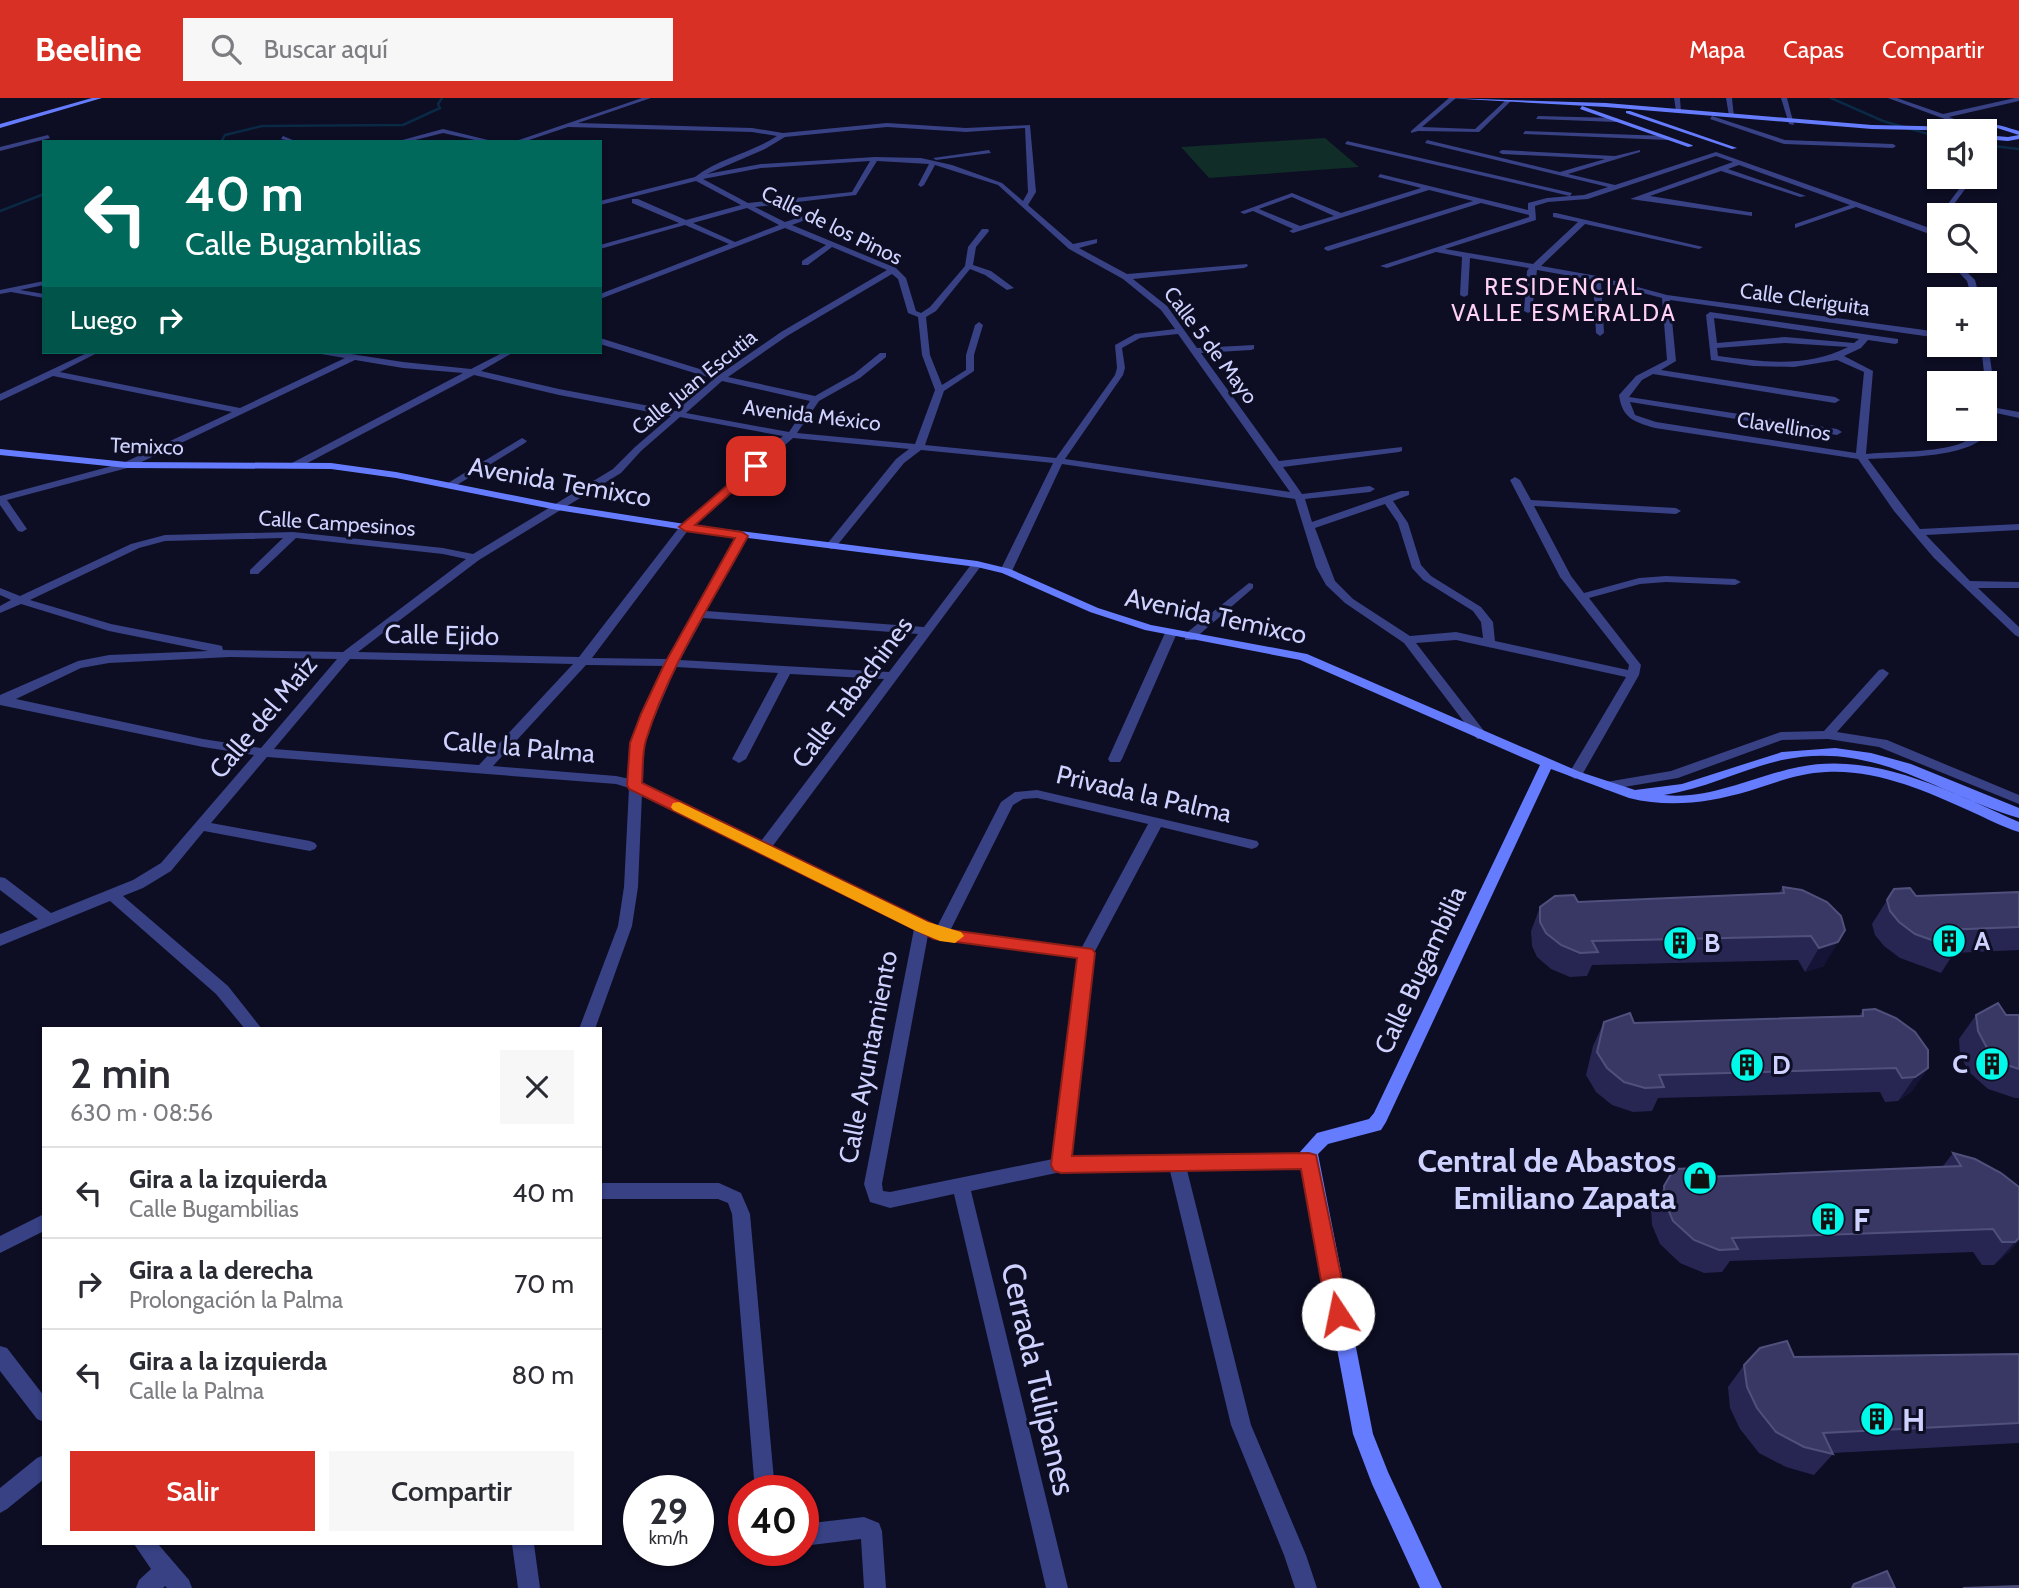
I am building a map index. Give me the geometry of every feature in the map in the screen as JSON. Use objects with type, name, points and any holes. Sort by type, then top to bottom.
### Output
[{"type":"street","points":[[0,126],[99,98]]},
{"type":"street","points":[[522,140],[648,98]]},
{"type":"street","points":[[1508,101],[1477,131],[1415,131],[1451,98],[1606,104],[1878,131],[1927,132]]},
{"type":"street","points":[[1555,98],[1690,146]]},
{"type":"street","points":[[1587,98],[1734,148]]},
{"type":"street","points":[[1677,98],[1679,111]]},
{"type":"street","points":[[1729,98],[1732,116]]},
{"type":"street","points":[[1784,98],[1792,122]]},
{"type":"street","points":[[1891,98],[1950,119]]},
{"type":"street","points":[[1902,102],[1918,98]]},
{"type":"street","points":[[1944,116],[2019,99]]},
{"type":"street","points":[[1582,108],[1712,118],[1927,128]]},
{"type":"street","points":[[1538,118],[1616,120]]},
{"type":"street","points":[[1534,133],[1550,118]]},
{"type":"street","points":[[1712,118],[1784,142],[1895,148],[1878,131]]},
{"type":"street","points":[[569,125],[752,130],[783,135]]},
{"type":"street","name":"Calle 5 de Mayo","points":[[697,179],[707,171],[763,148],[783,135],[887,125],[966,130],[1028,126],[1032,192],[1024,206]]},
{"type":"street","points":[[1997,126],[2018,134]]},
{"type":"street","points":[[1525,133],[1663,136],[1681,130]]},
{"type":"street","points":[[407,140],[443,131],[485,140]]},
{"type":"street","points":[[1997,138],[2008,139],[2018,134]]},
{"type":"street","points":[[0,149],[48,137]]},
{"type":"street","points":[[282,138],[288,140]]},
{"type":"street","points":[[1427,142],[1617,187]]},
{"type":"street","points":[[1347,143],[1585,197]]},
{"type":"street","points":[[1466,150],[1613,157]]},
{"type":"street","points":[[1563,173],[1638,150]]},
{"type":"street","points":[[921,160],[989,152]]},
{"type":"street","points":[[1384,266],[1533,218],[1530,213],[1531,205],[1548,200],[1585,197],[1716,154],[1858,204],[1927,233]]},
{"type":"street","points":[[602,246],[750,205],[854,194],[875,159]]},
{"type":"street","name":"Calle 5 de Mayo","points":[[602,203],[761,166],[875,159],[921,160],[960,169],[1000,184],[1072,247],[1126,277],[1164,308],[1274,466],[1299,497],[1311,526],[1322,567],[1330,583],[1349,601],[1408,640],[1482,736]]},
{"type":"street","points":[[1740,162],[1638,198],[1749,214]]},
{"type":"street","points":[[921,185],[933,163]]},
{"type":"street","points":[[1722,169],[1802,196]]},
{"type":"street","points":[[1380,176],[1530,213]]},
{"type":"street","name":"Calle de los Pinos","points":[[697,179],[785,225],[893,270],[902,278],[912,313],[922,316],[926,355],[940,390]]},
{"type":"street","points":[[1254,209],[1296,230],[1429,188]]},
{"type":"street","points":[[1951,203],[1962,189]]},
{"type":"street","points":[[1244,212],[1292,195],[1341,216]]},
{"type":"street","points":[[635,201],[732,243]]},
{"type":"street","points":[[1328,249],[1481,201]]},
{"type":"street","points":[[1798,226],[1858,204]]},
{"type":"street","points":[[602,296],[732,243],[816,213]]},
{"type":"street","points":[[1556,215],[1699,247]]},
{"type":"street","points":[[1528,311],[1533,267],[1583,222]]},
{"type":"street","points":[[922,316],[933,309],[969,266],[972,247],[985,231]]},
{"type":"street","points":[[1072,247],[1094,241]]},
{"type":"street","points":[[805,263],[831,245]]},
{"type":"street","name":"Calle Cleriguita","points":[[1437,250],[1597,278],[1666,297],[1927,333]]},
{"type":"street","points":[[1464,295],[1466,256]]},
{"type":"street","points":[[1126,277],[1244,265]]},
{"type":"street","points":[[969,266],[988,273],[1010,288]]},
{"type":"street","name":"Calle Juan Escutia","points":[[557,507],[617,471],[638,449],[720,378],[784,334],[893,270]]},
{"type":"street","points":[[1597,278],[1600,333]]},
{"type":"street","points":[[2,291],[42,282]]},
{"type":"street","points":[[2,291],[42,296]]},
{"type":"street","points":[[1666,297],[1672,361],[1639,378],[1624,395],[1625,399],[1837,432]]},
{"type":"street","points":[[1866,337],[1858,346],[1839,357],[1794,363],[1714,358],[1710,315],[1895,341]]},
{"type":"street","points":[[831,546],[900,461],[919,447],[940,390],[970,371],[979,325]]},
{"type":"street","points":[[1006,571],[1059,461],[1119,375],[1121,368],[1118,347],[1123,341],[1180,331]]},
{"type":"street","points":[[1712,346],[1743,340],[1786,338],[1858,346]]},
{"type":"street","points":[[602,342],[720,378],[816,399]]},
{"type":"street","points":[[1193,352],[1251,347]]},
{"type":"street","points":[[0,398],[90,354]]},
{"type":"street","points":[[22,528],[1,499],[127,465],[358,354]]},
{"type":"street","name":"Avenida México","points":[[358,354],[469,372],[791,435],[1059,461],[1299,497],[1370,489]]},
{"type":"street","points":[[294,466],[506,354]]},
{"type":"street","points":[[484,768],[582,662],[685,527],[791,435],[816,399],[857,376],[883,355]]},
{"type":"street","points":[[1839,357],[1869,371],[1861,457],[1917,532],[2019,633]]},
{"type":"street","points":[[1651,372],[1835,400]]},
{"type":"street","points":[[51,373],[243,411]]},
{"type":"street","name":"Clavellinos","points":[[1625,399],[1625,410],[1633,419],[1655,425],[1861,457],[1940,450],[1966,445],[1972,441]]},
{"type":"street","points":[[1997,412],[2019,415]]},
{"type":"street","points":[[449,486],[522,441]]},
{"type":"street","points":[[1274,466],[1399,449]]},
{"type":"street","name":"Temixco","points":[[0,452],[127,465],[294,466]]},
{"type":"street","name":"Avenida Temixco","points":[[294,466],[360,470],[557,507],[742,536],[977,564],[1006,571],[1094,610],[1171,633],[1303,656],[1482,736],[1575,775],[1634,795],[1683,789],[1782,755],[1835,752],[1871,757],[1906,767],[2019,813]]},
{"type":"street","points":[[1515,480],[1566,577],[1635,665],[1633,675],[1575,775]]},
{"type":"street","points":[[1311,526],[1405,493]]},
{"type":"street","points":[[1387,499],[1403,523],[1416,566],[1427,578],[1477,609],[1487,622],[1489,643]]},
{"type":"street","points":[[1527,503],[1676,511]]},
{"type":"street","name":"Calle del Maíz","points":[[0,940],[138,884],[166,867],[267,753],[347,655],[475,558],[557,507]]},
{"type":"street","points":[[1917,532],[2019,527]]},
{"type":"street","points":[[254,572],[293,535]]},
{"type":"street","name":"Calle Campesinos","points":[[0,610],[150,541],[293,535],[443,551],[475,558]]},
{"type":"street","points":[[588,1027],[625,926],[631,887],[638,743],[672,663],[742,536]]},
{"type":"street","name":"Calle Tabachines","points":[[764,848],[977,564]]},
{"type":"street","points":[[1581,597],[1639,581],[1666,579],[1735,582]]},
{"type":"street","points":[[1968,584],[2019,585]]},
{"type":"street","points":[[1189,637],[1249,586]]},
{"type":"street","points":[[0,591],[22,601],[109,627],[230,653]]},
{"type":"street","points":[[698,614],[927,631]]},
{"type":"street","points":[[1115,759],[1171,633]]},
{"type":"street","points":[[1408,640],[1456,636],[1633,675]]},
{"type":"street","name":"Calle Ejido","points":[[1,700],[78,665],[109,659],[230,653],[672,663],[891,676]]},
{"type":"street","points":[[739,759],[786,670]]},
{"type":"street","points":[[1828,735],[1883,673]]},
{"type":"street","name":"Calle la Palma","points":[[1,700],[204,743],[267,753],[616,780],[635,785],[940,934],[1086,953]]},
{"type":"street","points":[[1606,786],[1674,775],[1781,736],[1828,735],[1882,743],[2019,800]]},
{"type":"street","name":"Calle Bugambilia","points":[[1309,1161],[1309,1152],[1323,1138],[1375,1125],[1380,1117],[1547,763]]},
{"type":"street","points":[[1634,795],[1689,801],[1748,787],[1801,770],[1832,767],[1877,772],[1934,791],[2019,827]]},
{"type":"street","name":"Privada la Palma","points":[[940,934],[1008,802],[1020,795],[1037,794],[1252,844]]},
{"type":"street","points":[[1061,1165],[1086,953],[1157,821]]},
{"type":"street","points":[[201,826],[310,845]]},
{"type":"street","points":[[0,882],[48,919]]},
{"type":"street","points":[[112,895],[222,990],[252,1027]]},
{"type":"street","name":"Calle Ayuntamiento","points":[[922,926],[873,1184],[876,1197],[890,1200],[961,1185]]},
{"type":"street","points":[[961,1185],[1061,1165],[1309,1161],[1363,1434],[1379,1477],[1431,1588]]},
{"type":"street","points":[[1177,1165],[1241,1425],[1306,1588]]},
{"type":"street","name":"Cerrada Tulipanes","points":[[961,1185],[1056,1588]]},
{"type":"street","points":[[602,1191],[719,1191],[735,1198],[741,1214],[764,1475]]},
{"type":"street","points":[[0,1245],[42,1223]]},
{"type":"street","points":[[0,1355],[42,1409]]},
{"type":"street","points":[[0,1502],[42,1467]]},
{"type":"street","points":[[819,1533],[864,1528],[871,1531],[875,1588]]},
{"type":"street","points":[[146,1545],[181,1588]]},
{"type":"street","points":[[523,1545],[529,1588]]},
{"type":"street","points":[[147,1588],[166,1570]]},
{"type":"green space","points":[[1325,138],[1359,167],[1209,178],[1181,147]]},
{"type":"building","points":[[1783,887],[1802,890],[1827,902],[1841,916],[1845,930],[1838,942],[1819,948],[1811,936],[1592,941],[1598,952],[1580,953],[1561,945],[1546,933],[1540,922],[1540,907],[1555,896],[1574,895],[1578,902],[1784,893]]},
{"type":"building","points":[[1910,888],[1916,896],[2019,892],[2019,927],[1943,930],[1957,949],[1915,934],[1899,922],[1890,911],[1887,900],[1894,889]]},
{"type":"building","points":[[1998,1003],[2006,1015],[2019,1015],[2019,1069],[2007,1065],[1987,1048],[1978,1031],[1976,1015]]},
{"type":"building","points":[[1875,1009],[1896,1018],[1915,1032],[1928,1050],[1928,1068],[1915,1077],[1902,1078],[1896,1068],[1659,1075],[1664,1087],[1645,1088],[1624,1082],[1607,1068],[1597,1052],[1604,1022],[1630,1013],[1634,1023],[1863,1016],[1863,1010]]},
{"type":"building","name":"F","points":[[1953,1153],[1975,1159],[2001,1173],[2019,1187],[2019,1238],[2015,1242],[2002,1242],[1993,1229],[1732,1238],[1738,1249],[1719,1250],[1694,1240],[1673,1221],[1665,1202],[1664,1186],[1674,1169],[1698,1168],[1703,1177],[1961,1166]]},
{"type":"building","name":"H","points":[[1787,1341],[1794,1357],[2019,1354],[2019,1423],[1823,1433],[1833,1454],[1804,1447],[1776,1432],[1757,1408],[1747,1387],[1744,1365],[1760,1348]]},
{"type":"building","points":[[1887,1571],[1895,1588],[1852,1588],[1854,1584]]},
{"type":"building","points":[[2019,1586],[2019,1588],[1963,1588]]},
{"type":"waterway","points":[[222,140],[225,135],[262,126],[403,125],[440,108],[438,104],[442,98]]},
{"type":"waterway","points":[[1831,98],[1883,121],[1927,134]]},
{"type":"waterway","points":[[1997,146],[2019,149]]},
{"type":"waterway","points":[[0,211],[42,195]]},
{"type":"slow traffic","points":[[679,807],[922,926],[940,934],[955,936]]},
{"type":"place","name":"A","points":[[1949,941]]},
{"type":"place","name":"B","points":[[1680,943]]},
{"type":"place","name":"C","points":[[1992,1064]]},
{"type":"place","name":"D","points":[[1747,1065]]},
{"type":"place","name":"Central de Abastos Emiliano Zapata","points":[[1700,1178]]},
{"type":"place","name":"F","points":[[1828,1219]]},
{"type":"place","name":"H","points":[[1877,1419]]},
{"type":"district","name":"RESIDENCIAL VALLE ESMERALDA","points":[[1564,300]]},
{"type":"route","points":[[756,466],[685,527],[742,536],[672,663],[648,714],[638,743],[635,785],[940,934],[1086,953],[1061,1165],[1309,1161],[1338,1314]]}]
